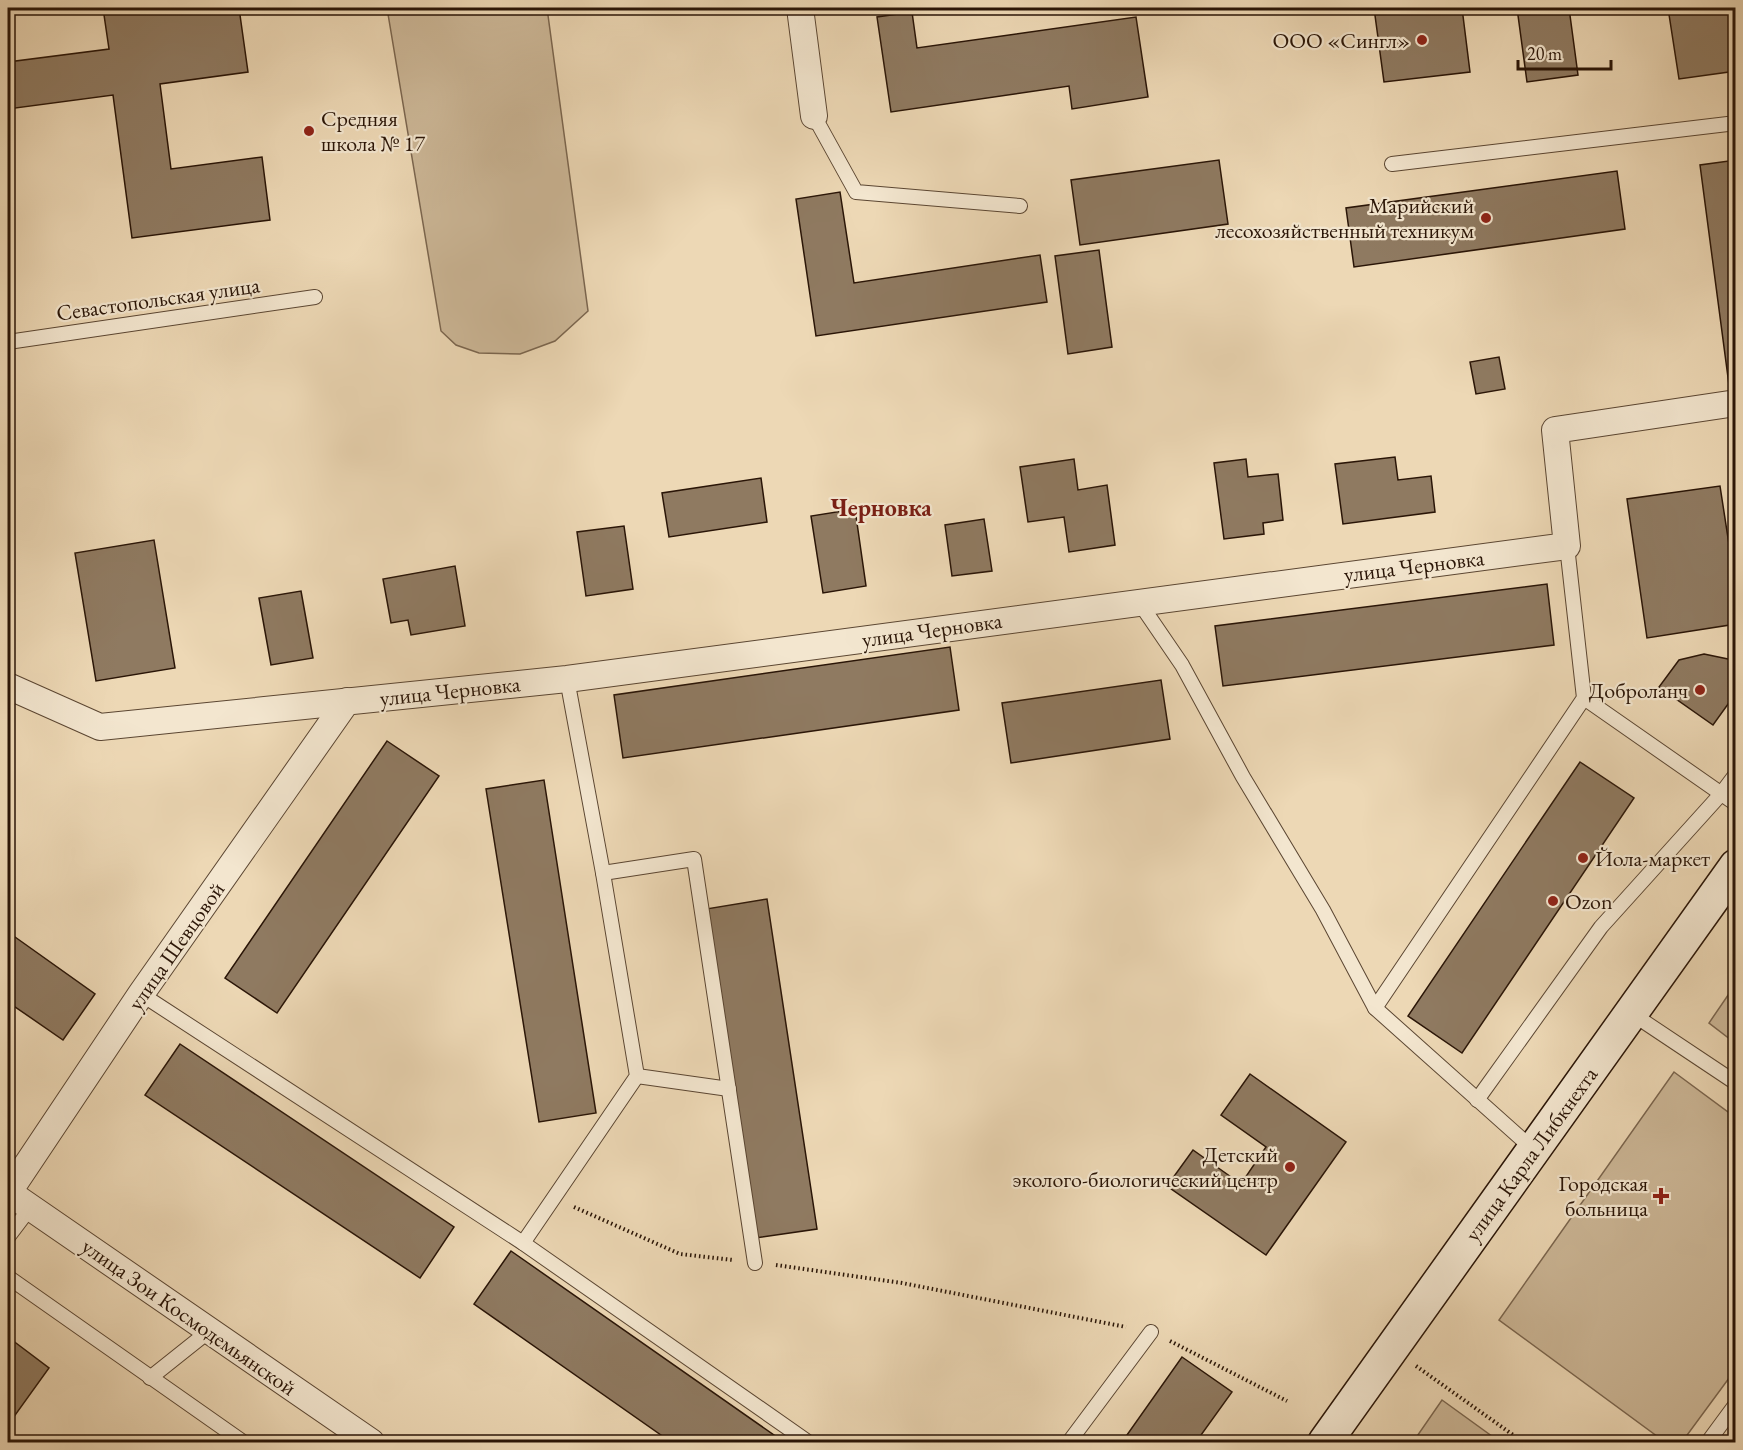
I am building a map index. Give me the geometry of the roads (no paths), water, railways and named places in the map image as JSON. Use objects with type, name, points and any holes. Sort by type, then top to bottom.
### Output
[{"type":"main road","name":"улица Карла Либкнехта","points":[[1325,1443],[1736,866]]},
{"type":"street","points":[[800,8],[814,116]]},
{"type":"street","points":[[1567,546],[1555,430],[1736,404]]},
{"type":"street","name":"улица Черновка","points":[[8,686],[100,727],[567,679],[1567,546]]},
{"type":"street","name":"улица Шевцовой","points":[[8,1193],[141,994],[347,701]]},
{"type":"street","name":"улица Зои Космодемьянской","points":[[8,1193],[371,1443]]},
{"type":"lane","points":[[814,116],[856,192],[1020,206]]},
{"type":"lane","points":[[1392,164],[1736,123]]},
{"type":"lane","name":"Севастопольская улица","points":[[8,342],[315,297]]},
{"type":"lane","points":[[1375,1008],[1584,698],[1567,546]]},
{"type":"lane","points":[[1138,602],[1182,665],[1243,777],[1323,910],[1375,1008],[1534,1150]]},
{"type":"lane","points":[[523,1243],[637,1076],[567,679]]},
{"type":"lane","points":[[1584,698],[1736,804]]},
{"type":"lane","points":[[1477,1100],[1601,927],[1721,794],[1736,774]]},
{"type":"lane","points":[[603,873],[694,859],[755,1263]]},
{"type":"lane","points":[[141,994],[523,1243],[808,1443]]},
{"type":"lane","points":[[1631,1013],[1736,1083]]},
{"type":"lane","points":[[637,1076],[729,1089]]},
{"type":"lane","points":[[8,1238],[30,1208]]},
{"type":"lane","points":[[8,1277],[243,1443]]},
{"type":"lane","points":[[150,1378],[209,1331]]},
{"type":"lane","points":[[1069,1443],[1151,1332]]},
{"type":"lane","points":[[1708,1443],[1736,1404]]},
{"type":"place","name":"ООО «Сингл»","points":[[1422,40]]},
{"type":"place","name":"Средняя школа № 17","points":[[309,131]]},
{"type":"place","name":"Марийский лесохозяйственный техникум","points":[[1486,218]]},
{"type":"place","name":"Доброланч","points":[[1700,690]]},
{"type":"place","name":"Йола-маркет","points":[[1583,858]]},
{"type":"place","name":"Ozon","points":[[1553,901]]},
{"type":"place","name":"Детский эколого-биологический центр","points":[[1290,1167]]},
{"type":"place","name":"Городская больница","points":[[1661,1196]]},
{"type":"district","name":"Черновка","points":[[881,507]]}]
